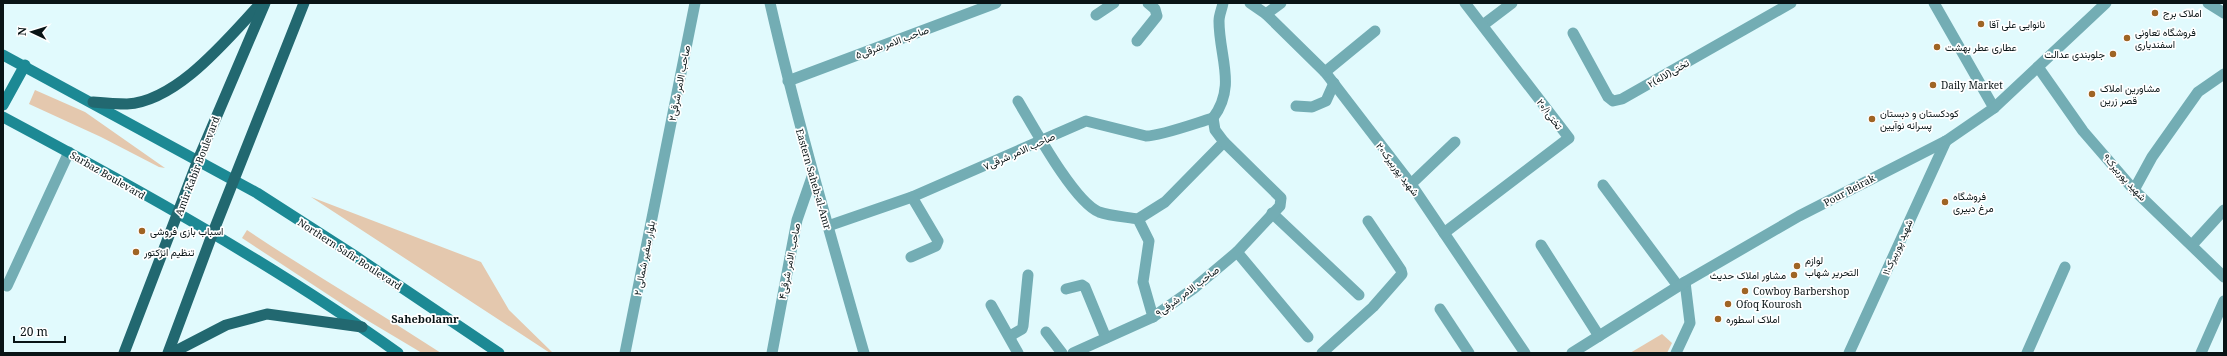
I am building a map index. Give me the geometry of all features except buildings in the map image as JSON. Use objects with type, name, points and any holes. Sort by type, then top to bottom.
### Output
[{"type":"main road","points":[[93,102],[128,104],[164,93],[204,64],[261,3]]},
{"type":"main road","name":"Amir Kabir Boulevard","points":[[124,353],[198,160],[265,3]]},
{"type":"main road","points":[[168,353],[212,235],[304,3]]},
{"type":"main road","points":[[3,55],[25,65],[198,160]]},
{"type":"main road","points":[[3,105],[25,65]]},
{"type":"main road","name":"Sarbaz Boulevard","points":[[3,117],[69,152],[212,235]]},
{"type":"main road","name":"Northern Safir Boulevard","points":[[198,160],[234,180],[355,256],[499,353]]},
{"type":"main road","points":[[212,235],[362,327],[398,353]]},
{"type":"main road","points":[[172,353],[226,325],[267,314],[362,327]]},
{"type":"street","name":"۲صاحب الامر شرقی","points":[[663,163],[695,3]]},
{"type":"street","name":"Eastern Saheb-al-Amr","points":[[770,3],[788,81],[864,353]]},
{"type":"street","name":"صاحب الامر شرقی۵","points":[[788,81],[996,3]]},
{"type":"street","points":[[1096,15],[1114,3]]},
{"type":"street","points":[[1137,42],[1157,16],[1156,9],[1148,3]]},
{"type":"street","points":[[1018,101],[1063,174],[1093,208],[1098,212],[1138,219],[1165,202],[1224,142],[1215,130],[1213,118],[1222,106],[1226,87],[1219,21],[1223,3]]},
{"type":"street","name":"شهید پوربیرک۲۰","points":[[1250,3],[1266,14],[1334,84],[1411,184],[1525,353]]},
{"type":"street","points":[[1266,14],[1281,3]]},
{"type":"street","name":"تختی۲۰/۱","points":[[1444,233],[1569,138],[1465,3]]},
{"type":"street","points":[[1483,25],[1512,3]]},
{"type":"street","name":"۲تختی(لاله)","points":[[1573,33],[1608,97],[1613,101],[1622,99],[1791,3]]},
{"type":"street","points":[[1934,3],[1994,108]]},
{"type":"street","name":"Pour Beirak","points":[[1572,353],[1682,284],[1799,216],[1946,142],[1994,108],[2106,3]]},
{"type":"street","points":[[2208,3],[2224,13]]},
{"type":"street","points":[[1324,72],[1375,31]]},
{"type":"street","name":"شهید پوربیرک۹","points":[[2038,67],[2083,131],[2134,190],[2224,277]]},
{"type":"street","points":[[2134,190],[2152,157],[2198,92],[2224,74]]},
{"type":"street","points":[[1296,106],[1312,107],[1326,101],[1334,84]]},
{"type":"street","name":"صاحب الامر شرقی۷","points":[[828,226],[912,197],[1086,121],[1146,136],[1155,136],[1213,118]]},
{"type":"street","name":"صاحب الامر شرقی۹","points":[[1073,353],[1153,317],[1193,289],[1237,252],[1282,202],[1281,198],[1224,142]]},
{"type":"street","points":[[1411,184],[1455,142]]},
{"type":"street","name":"شهید پوربیرک۱۱","points":[[1849,353],[1946,142]]},
{"type":"street","points":[[7,286],[69,152]]},
{"type":"street","name":"بلوار سفیر شمالی ۲","points":[[625,353],[663,163]]},
{"type":"street","name":"صاحب الامر شرقی۴","points":[[772,351],[797,220],[813,174]]},
{"type":"street","points":[[1603,185],[1682,284],[1690,323],[1676,353]]},
{"type":"street","points":[[911,257],[936,246],[938,241],[912,197]]},
{"type":"street","points":[[2192,245],[2224,210]]},
{"type":"street","points":[[1272,214],[1359,295]]},
{"type":"street","points":[[1138,219],[1149,241],[1143,282],[1153,317]]},
{"type":"street","points":[[1322,353],[1373,308],[1402,274],[1401,270],[1368,221]]},
{"type":"street","points":[[1541,245],[1599,336]]},
{"type":"street","points":[[1237,252],[1308,337]]},
{"type":"street","points":[[2027,353],[2065,267]]},
{"type":"street","points":[[1010,336],[1022,329],[1023,326],[1028,275]]},
{"type":"street","points":[[1066,289],[1082,285],[1086,287],[1106,338]]},
{"type":"street","points":[[2201,353],[2224,301]]},
{"type":"street","points":[[992,305],[1018,353]]},
{"type":"street","points":[[1440,310],[1469,353]]},
{"type":"street","points":[[1046,332],[1062,353]]},
{"type":"shaded area","points":[[35,90],[85,112],[165,168],[159,167],[101,137],[29,104]]},
{"type":"shaded area","points":[[311,197],[481,262],[509,310],[553,353],[550,353]]},
{"type":"shaded area","points":[[247,230],[441,353],[422,353],[365,319],[242,238]]},
{"type":"shaded area","points":[[1662,334],[1672,343],[1667,353],[1630,353]]},
{"type":"place","name":"املاک برج","points":[[2155,13]]},
{"type":"place","name":"نانوایی علی آقا","points":[[1981,24]]},
{"type":"place","name":"فروشگاه تعاونی اسفندیاری","points":[[2127,38]]},
{"type":"place","name":"عطاری عطر بهشت","points":[[1937,47]]},
{"type":"place","name":"جلوبندی عدالت","points":[[2113,54]]},
{"type":"place","name":"Daily Market","points":[[1933,85]]},
{"type":"place","name":"مشاورین املاک قصر زرین","points":[[2092,94]]},
{"type":"place","name":"کودکستان و دبستان پسرانه نوآیین","points":[[1872,119]]},
{"type":"place","name":"فروشگاه مرغ دبیری","points":[[1945,202]]},
{"type":"place","name":"اسباب بازی فروشی","points":[[142,231]]},
{"type":"place","name":"تنظیم انژکتور","points":[[136,252]]},
{"type":"place","name":"لوازم التحریر شهاب","points":[[1797,266]]},
{"type":"place","name":"مشاور املاک حدیث","points":[[1794,275]]},
{"type":"place","name":"Cowboy Barbershop","points":[[1745,291]]},
{"type":"place","name":"Ofoq Kourosh","points":[[1728,304]]},
{"type":"place","name":"املاک اسطوره","points":[[1718,319]]},
{"type":"district","name":"Sahebolamr","points":[[425,319]]}]
